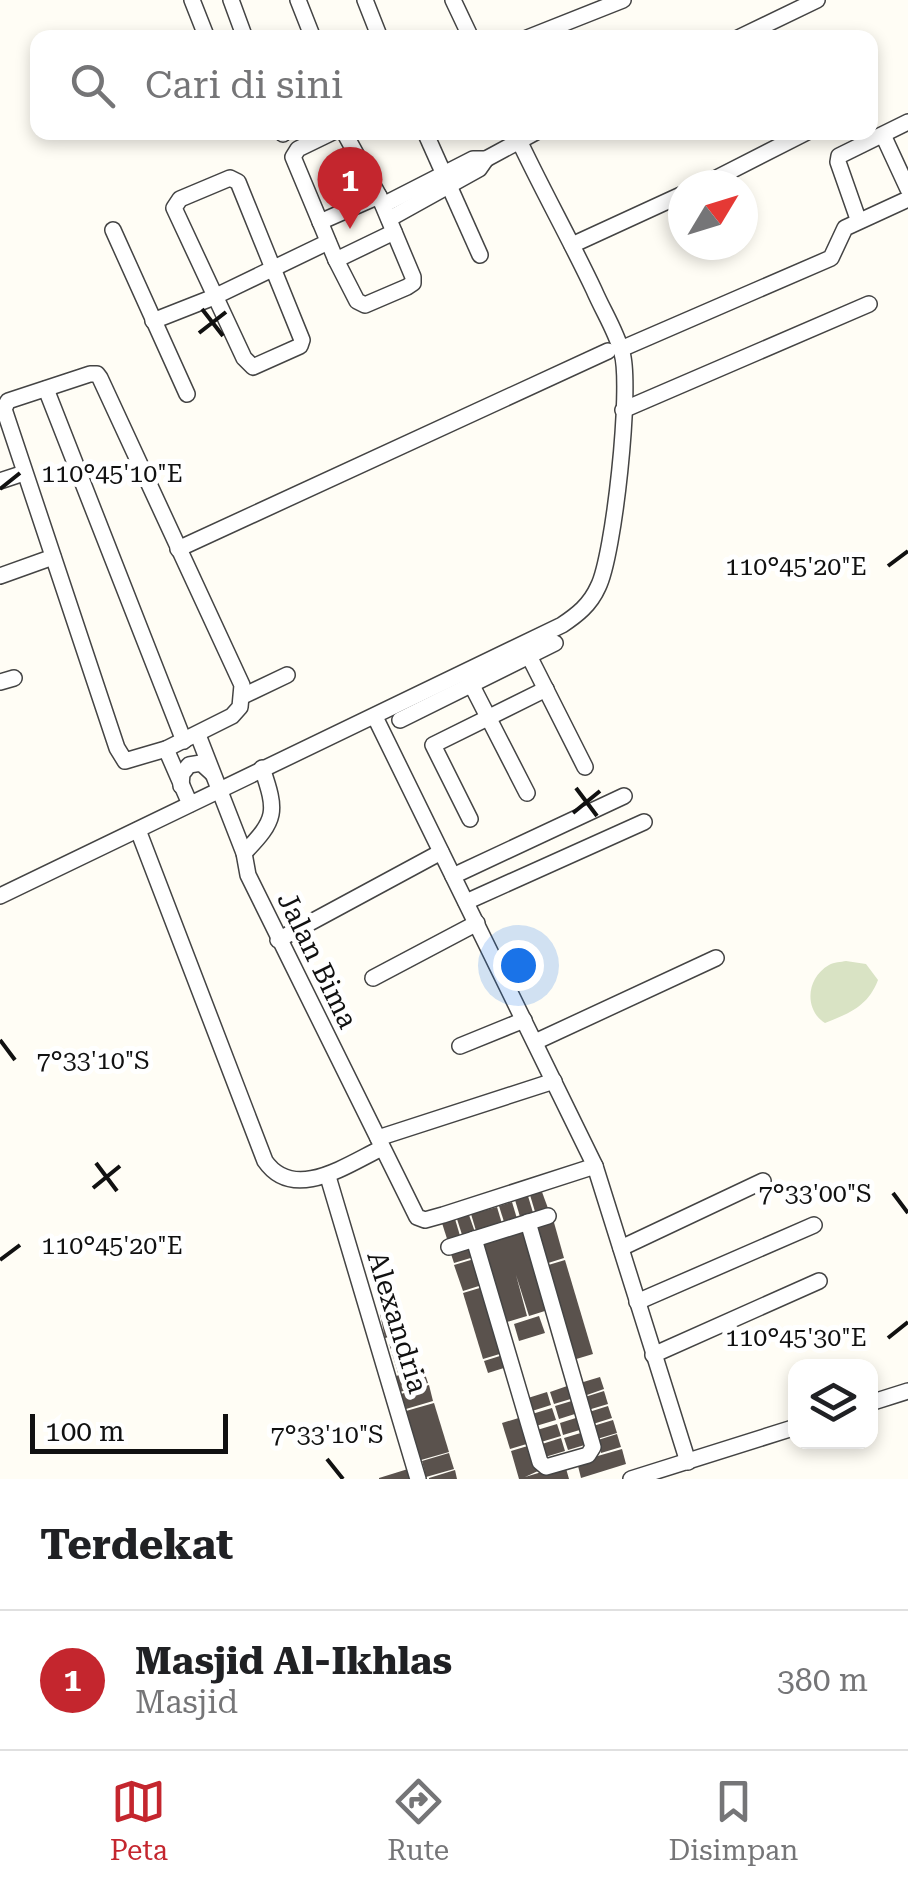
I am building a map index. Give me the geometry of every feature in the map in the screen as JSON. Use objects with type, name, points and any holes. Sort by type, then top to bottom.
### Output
[{"type":"street","points":[[192,0],[204,30]]},
{"type":"street","points":[[231,0],[243,30]]},
{"type":"street","points":[[298,0],[310,30]]},
{"type":"street","points":[[364,0],[377,30]]},
{"type":"street","points":[[453,0],[467,30]]},
{"type":"street","points":[[547,30],[624,0]]},
{"type":"street","points":[[755,30],[817,0]]},
{"type":"street","points":[[878,138],[908,122]]},
{"type":"street","points":[[883,135],[908,189]]},
{"type":"street","points":[[317,140],[294,152],[328,242],[360,306],[407,287],[412,278],[386,213],[348,140]]},
{"type":"street","points":[[428,140],[480,255]]},
{"type":"street","points":[[336,260],[386,213],[479,169],[486,159],[514,140]]},
{"type":"street","points":[[400,720],[562,625],[586,606],[596,592],[609,556],[626,386],[572,245],[520,140]]},
{"type":"street","points":[[732,170],[791,140]]},
{"type":"street","points":[[858,219],[838,158],[873,140]]},
{"type":"street","points":[[230,178],[236,179],[274,268],[302,340],[300,346],[258,366],[249,364],[214,297],[174,208],[180,199],[230,178]]},
{"type":"street","points":[[178,549],[614,350],[830,258],[845,228],[908,199]]},
{"type":"street","points":[[572,245],[668,201]]},
{"type":"street","points":[[320,222],[386,213]]},
{"type":"street","points":[[113,230],[187,394]]},
{"type":"street","points":[[153,321],[214,297],[328,242]]},
{"type":"street","points":[[623,410],[870,304]]},
{"type":"street","points":[[97,374],[242,686],[240,707],[232,716],[166,749],[124,761],[4,404],[46,389],[97,374]]},
{"type":"street","name":"Jalan Bima","points":[[46,389],[191,738],[216,782],[244,853],[248,874],[411,1209],[425,1220],[595,1166]]},
{"type":"street","points":[[0,481],[24,472]]},
{"type":"street","points":[[0,576],[53,558]]},
{"type":"street","points":[[0,896],[190,804],[216,782],[262,768],[375,716],[555,643]]},
{"type":"street","points":[[530,656],[586,767]]},
{"type":"street","points":[[242,696],[287,676]]},
{"type":"street","points":[[469,678],[527,793]]},
{"type":"street","points":[[470,820],[433,745],[546,689]]},
{"type":"street","points":[[375,716],[595,1166],[688,1462]]},
{"type":"street","points":[[166,749],[190,804]]},
{"type":"street","points":[[181,786],[184,769],[195,763],[206,765],[216,782]]},
{"type":"street","points":[[244,853],[272,814],[274,802],[262,768]]},
{"type":"street","points":[[453,876],[624,796]]},
{"type":"street","points":[[466,902],[644,822]]},
{"type":"street","points":[[138,830],[250,1124],[271,1170],[287,1180],[328,1173],[380,1143],[554,1081]]},
{"type":"street","points":[[278,940],[442,852]]},
{"type":"street","points":[[373,978],[477,924]]},
{"type":"street","points":[[535,1042],[716,958]]},
{"type":"street","points":[[460,1046],[524,1020]]},
{"type":"street","name":"Alexandria","points":[[329,1180],[418,1479]]},
{"type":"street","points":[[621,1248],[762,1181]]},
{"type":"street","points":[[449,1247],[548,1216]]},
{"type":"street","points":[[474,1239],[540,1462],[546,1467],[570,1461],[588,1455],[593,1446],[528,1222]]},
{"type":"street","points":[[638,1302],[814,1225]]},
{"type":"street","points":[[654,1355],[819,1281]]},
{"type":"street","points":[[878,1400],[908,1391]]},
{"type":"street","points":[[631,1479],[788,1430]]},
{"type":"street","points":[[570,1461],[575,1479]]},
{"type":"green space","points":[[846,961],[866,964],[878,980],[863,1002],[825,1023],[811,1002],[812,986],[829,965]]},
{"type":"building","points":[[542,1192],[549,1211],[536,1215],[530,1195]]},
{"type":"building","points":[[528,1196],[534,1216],[521,1220],[515,1200]]},
{"type":"building","points":[[512,1202],[518,1222],[505,1225],[499,1206]]},
{"type":"building","points":[[497,1207],[503,1227],[477,1234],[471,1214]]},
{"type":"building","points":[[469,1215],[476,1235],[463,1238],[457,1219]]},
{"type":"building","points":[[455,1219],[461,1239],[448,1242],[442,1223]]},
{"type":"building","points":[[553,1219],[564,1258],[545,1264],[533,1225]]},
{"type":"building","points":[[524,1230],[548,1310],[529,1316],[516,1275],[527,1316],[507,1322],[483,1243]]},
{"type":"building","points":[[470,1244],[474,1257],[454,1263],[450,1251]]},
{"type":"building","points":[[474,1259],[482,1285],[463,1291],[454,1265]]},
{"type":"building","points":[[565,1260],[593,1354],[573,1360],[545,1266]]},
{"type":"building","points":[[483,1287],[503,1353],[483,1359],[463,1293]]},
{"type":"building","points":[[399,1309],[405,1333],[385,1338],[380,1314]]},
{"type":"building","points":[[539,1316],[545,1333],[519,1341],[514,1324]]},
{"type":"building","points":[[407,1338],[416,1368],[398,1373],[389,1343]]},
{"type":"building","points":[[503,1355],[507,1367],[488,1373],[484,1361]]},
{"type":"building","points":[[423,1368],[428,1383],[400,1392],[396,1376]]},
{"type":"building","points":[[600,1377],[604,1389],[584,1396],[580,1383]]},
{"type":"building","points":[[429,1385],[433,1401],[406,1409],[401,1394]]},
{"type":"building","points":[[570,1385],[574,1398],[554,1404],[550,1392]]},
{"type":"building","points":[[604,1391],[608,1404],[588,1410],[585,1397]]},
{"type":"building","points":[[547,1392],[551,1405],[532,1411],[528,1398]]},
{"type":"building","points":[[575,1400],[578,1413],[559,1419],[555,1406]]},
{"type":"building","points":[[434,1403],[449,1452],[421,1460],[406,1411]]},
{"type":"building","points":[[608,1406],[612,1418],[593,1424],[589,1412]]},
{"type":"building","points":[[552,1408],[556,1420],[536,1426],[532,1414]]},
{"type":"building","points":[[522,1417],[530,1443],[510,1449],[502,1423]]},
{"type":"building","points":[[579,1417],[583,1429],[563,1435],[560,1423]]},
{"type":"building","points":[[613,1420],[617,1433],[597,1439],[593,1426]]},
{"type":"building","points":[[557,1424],[561,1436],[541,1442],[537,1430]]},
{"type":"building","points":[[584,1432],[588,1444],[568,1450],[564,1438]]},
{"type":"building","points":[[617,1434],[621,1447],[601,1453],[598,1440]]},
{"type":"building","points":[[561,1438],[565,1451],[545,1457],[542,1444]]},
{"type":"building","points":[[531,1445],[538,1471],[525,1477],[565,1465],[569,1479],[519,1479],[511,1451]]},
{"type":"building","points":[[622,1449],[626,1464],[581,1478],[577,1462]]},
{"type":"building","points":[[449,1453],[454,1469],[426,1477],[422,1461]]},
{"type":"building","points":[[408,1469],[411,1479],[379,1479],[379,1478]]},
{"type":"building","points":[[455,1470],[457,1479],[429,1479],[429,1478]]},
{"type":"place","name":"Masjid Al-Ikhlas","points":[[350,229]]}]
